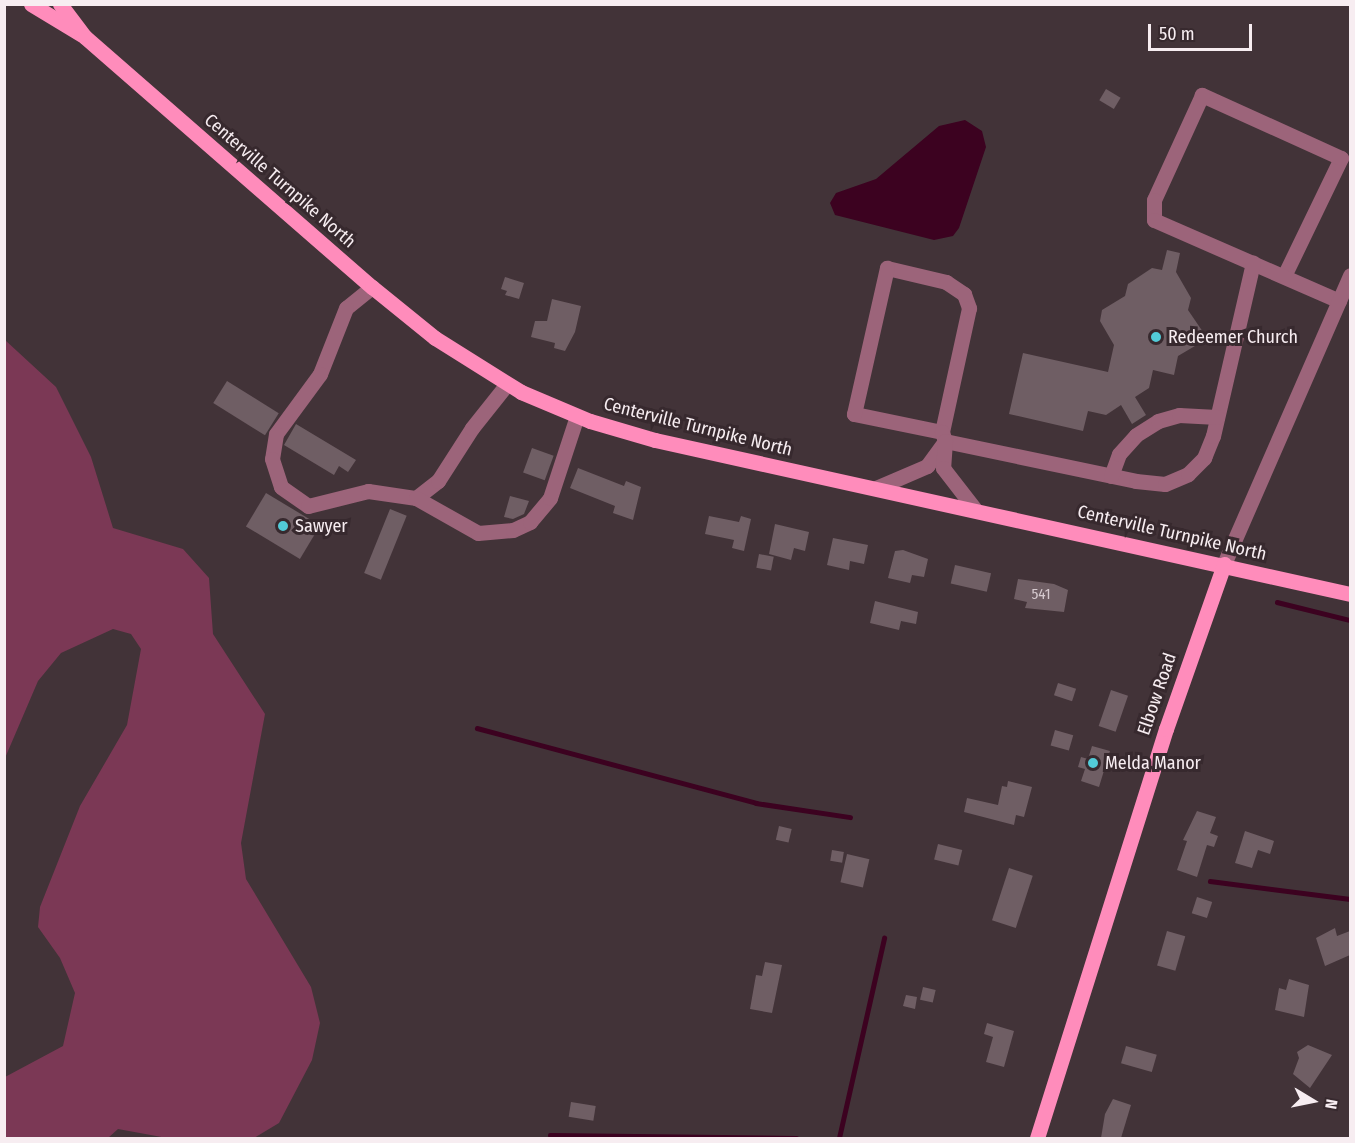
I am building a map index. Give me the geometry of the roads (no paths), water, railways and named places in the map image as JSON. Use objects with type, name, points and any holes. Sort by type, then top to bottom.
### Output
[{"type":"main road","name":"Centerville Turnpike North","points":[[31,4],[85,37],[372,287],[435,338],[507,384],[578,416],[655,440],[974,508],[1350,594]]},
{"type":"main road","name":"Centerville Turnpike North","points":[[60,4],[85,37]]},
{"type":"main road","name":"Elbow Road","points":[[1037,1138],[1166,729],[1224,564]]},
{"type":"street","points":[[1284,276],[1341,158],[1202,95],[1154,200],[1154,220],[1339,301]]},
{"type":"street","points":[[974,508],[943,468],[943,437],[969,308],[964,294],[946,282],[887,268],[854,414],[943,437],[1111,476],[1166,484],[1188,474],[1204,458],[1217,417],[1253,263]]},
{"type":"street","name":"Elbow Road","points":[[1224,564],[1350,275]]},
{"type":"street","points":[[372,287],[346,308],[320,374],[276,434],[272,459],[281,487],[308,506],[368,491],[416,498],[478,533],[513,530],[530,522],[550,498],[578,416]]},
{"type":"street","points":[[416,498],[438,481],[472,428],[507,384]]},
{"type":"street","points":[[1111,476],[1119,454],[1136,435],[1158,421],[1179,415],[1217,417]]},
{"type":"street","points":[[876,488],[927,466],[943,437]]},
{"type":"waterway","points":[[1277,602],[1350,620]]},
{"type":"waterway","points":[[477,728],[756,803],[850,817]]},
{"type":"waterway","points":[[1210,881],[1350,899]]},
{"type":"waterway","points":[[839,1138],[884,938]]},
{"type":"waterway","points":[[550,1135],[796,1138]]},
{"type":"place","name":"Redeemer Church","points":[[1156,337]]},
{"type":"place","name":"Sawyer","points":[[283,526]]},
{"type":"place","name":"Melda Manor","points":[[1093,763]]}]
